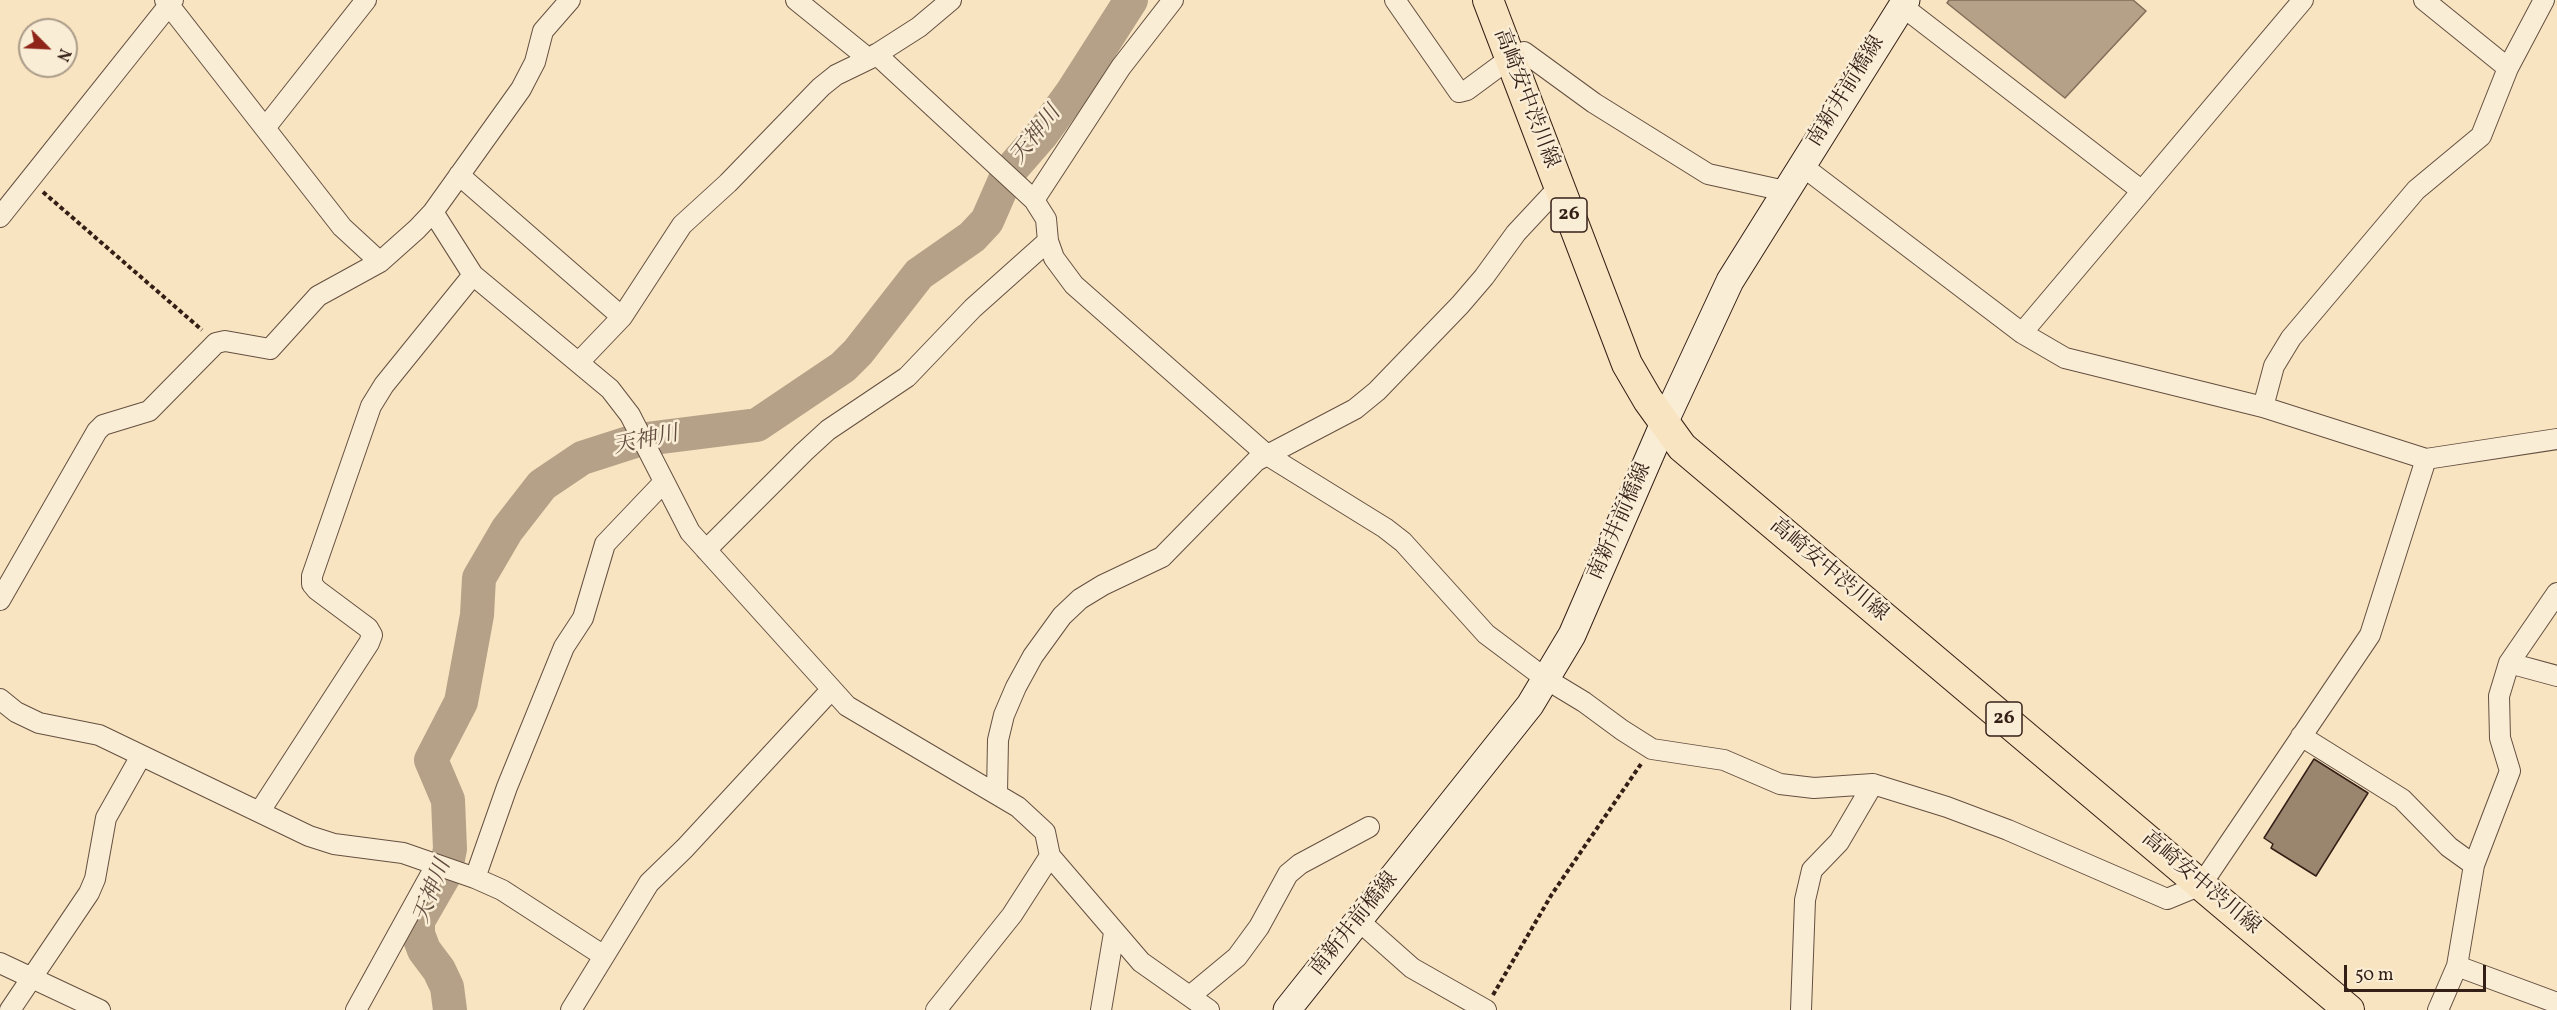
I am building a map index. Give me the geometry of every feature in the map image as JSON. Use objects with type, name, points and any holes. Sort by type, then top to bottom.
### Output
[{"type":"main road","name":"高崎安中渋川線","points":[[1488,0],[1627,364],[1664,423],[1687,453],[2349,1010]]},
{"type":"main road","name":"南新井前橋線","points":[[1287,1010],[1530,705],[1546,679],[1572,635],[1664,423],[1730,281],[1904,3]]},
{"type":"street","points":[[265,128],[366,0]]},
{"type":"street","points":[[0,600],[8,565],[98,430],[104,425],[149,411],[216,343],[225,341],[270,349],[318,296],[380,262],[433,212],[521,89],[535,62],[543,31],[570,0]]},
{"type":"street","points":[[796,0],[872,57],[1034,200],[1046,219],[1048,241],[1054,258],[1074,285],[1267,455],[1385,528],[1403,542],[1486,634],[1546,679],[1652,749],[1724,760],[1780,784],[1814,789],[1873,784],[1947,807],[2008,830],[2167,900],[2201,885],[2370,634],[2426,459]]},
{"type":"street","points":[[579,362],[622,317],[682,225],[728,183],[821,87],[836,75],[872,57],[919,27],[951,0]]},
{"type":"street","points":[[1034,200],[1121,67],[1173,0]]},
{"type":"street","points":[[1395,0],[1459,92],[1467,90],[1509,59],[1524,52],[1594,103],[1708,174],[1785,191]]},
{"type":"street","points":[[2022,333],[2302,0]]},
{"type":"street","points":[[2424,0],[2508,68]]},
{"type":"street","points":[[2263,407],[2274,366],[2291,338],[2416,190],[2481,136],[2508,68],[2544,0]]},
{"type":"street","points":[[0,218],[169,2],[342,227],[380,262]]},
{"type":"street","points":[[1904,3],[2142,191]]},
{"type":"street","points":[[1801,165],[2022,333],[2065,358],[2263,407],[2426,459],[2557,439]]},
{"type":"street","points":[[459,175],[622,317]]},
{"type":"street","points":[[997,793],[998,740],[1004,715],[1033,656],[1062,616],[1080,599],[1095,590],[1162,558],[1256,462],[1332,423],[1355,409],[1377,391],[1478,284],[1516,233],[1558,188]]},
{"type":"street","points":[[433,212],[473,275],[610,390],[630,415],[681,518],[706,550],[831,690],[847,706],[1018,807],[1045,832],[1050,856],[1141,962],[1209,1010]]},
{"type":"street","points":[[706,550],[828,430],[907,377],[973,308],[1048,241]]},
{"type":"street","points":[[260,811],[372,635],[368,628],[312,584],[312,576],[371,406],[384,385],[473,275]]},
{"type":"street","points":[[475,878],[507,787],[564,647],[583,618],[605,544],[664,482]]},
{"type":"street","points":[[2438,1010],[2457,966],[2474,865],[2510,771],[2500,738],[2499,696],[2509,663],[2557,593]]},
{"type":"street","points":[[2509,663],[2557,676]]},
{"type":"street","points":[[571,1010],[649,883],[685,848],[831,690]]},
{"type":"street","points":[[0,699],[16,712],[39,723],[99,735],[309,836],[334,844],[403,853],[475,878],[502,890],[604,956]]},
{"type":"street","points":[[2301,736],[2402,799],[2449,847],[2474,865]]},
{"type":"street","points":[[10,1010],[89,893],[95,879],[106,818],[141,756]]},
{"type":"street","points":[[1801,1010],[1805,900],[1812,870],[1839,842],[1873,784]]},
{"type":"street","points":[[1190,996],[1237,957],[1259,927],[1288,874],[1300,864],[1370,826]]},
{"type":"street","points":[[936,1010],[1012,915],[1050,856]]},
{"type":"street","points":[[356,1010],[436,865]]},
{"type":"street","points":[[1359,921],[1412,968],[1486,1010]]},
{"type":"street","points":[[1101,1010],[1114,933]]},
{"type":"street","points":[[0,963],[100,1010]]},
{"type":"street","points":[[2457,966],[2557,1003]]},
{"type":"path","points":[[30,180],[216,343]]},
{"type":"path","points":[[1486,1010],[1552,894],[1652,749]]},
{"type":"shaded area","points":[[1949,0],[2133,0],[2146,11],[2065,98],[1947,3]]},
{"type":"building","points":[[2314,759],[2368,793],[2316,876],[2271,848],[2273,844],[2264,838]]},
{"type":"waterway","name":"天神川","points":[[450,1010],[447,987],[439,970],[424,950],[418,934],[418,921],[445,874],[450,849],[448,800],[431,760],[461,702],[477,615],[479,578],[507,530],[542,485],[582,458],[638,440],[757,425],[843,367],[858,352],[919,274],[972,237],[987,221],[1008,173],[1042,134],[1073,91],[1131,0]]}]
